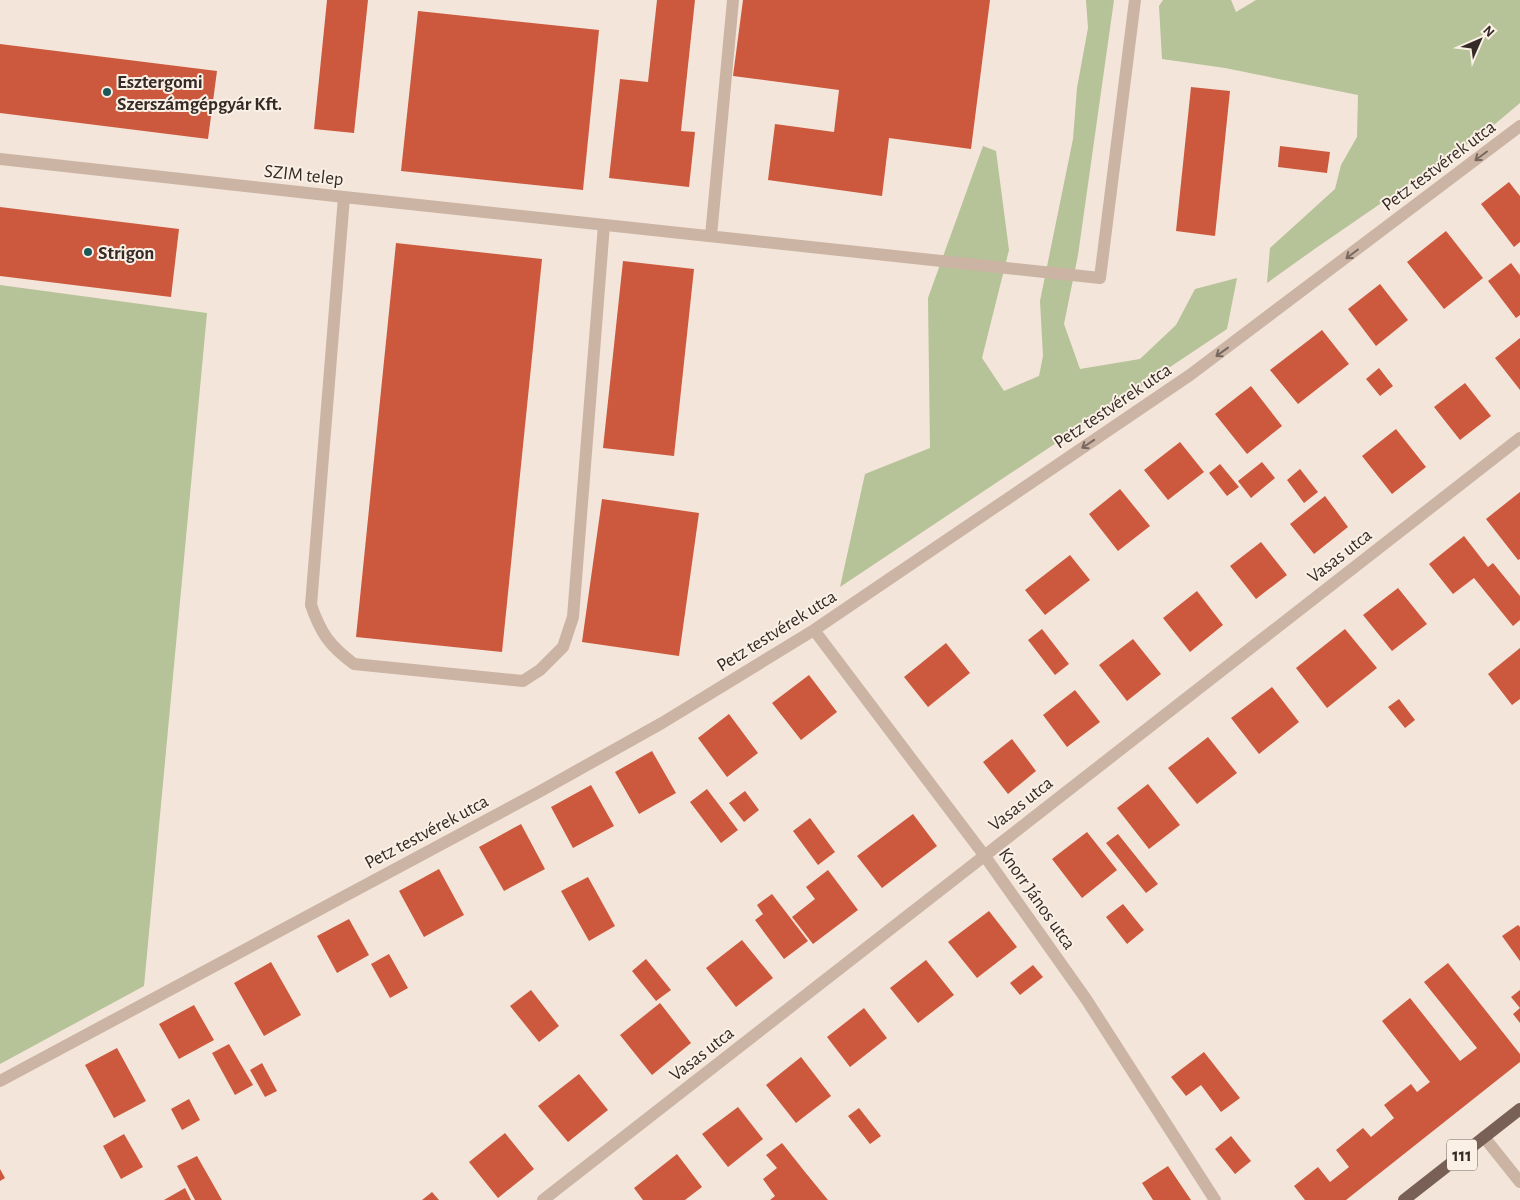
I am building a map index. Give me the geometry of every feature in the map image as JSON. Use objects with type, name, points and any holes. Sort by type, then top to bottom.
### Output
[{"type":"main road","name":"111","points":[[1404,1200],[1520,1109]]},
{"type":"street","points":[[711,236],[733,0]]},
{"type":"street","name":"SZIM telep","points":[[0,158],[1100,278],[1134,0]]},
{"type":"street","name":"Petz testvérek utca","points":[[0,1081],[537,793],[662,723],[814,630],[1190,375],[1520,126]]},
{"type":"street","points":[[344,197],[311,605],[318,628],[338,652],[354,664],[523,681],[540,670],[563,647],[573,617],[604,225]]},
{"type":"street","name":"Vasas utca","points":[[543,1200],[1520,438]]},
{"type":"street","name":"Knorr János utca","points":[[814,630],[984,855],[1086,1000],[1215,1200]]},
{"type":"street","points":[[1484,1137],[1520,1182]]},
{"type":"green space","points":[[1086,0],[1114,0],[1078,255],[1064,324],[1080,369],[1140,359],[1176,325],[1195,289],[1237,278],[1227,329],[840,587],[865,474],[930,448],[928,298],[983,146],[996,151],[1009,250],[982,358],[1004,391],[1039,376],[1043,356],[1040,301],[1073,139],[1077,88],[1088,28]]},
{"type":"green space","points":[[1163,0],[1231,0],[1236,12],[1256,0],[1520,0],[1520,103],[1489,129],[1267,283],[1270,248],[1335,189],[1341,165],[1357,137],[1358,95],[1225,68],[1162,59],[1159,6]]},
{"type":"green space","points":[[0,285],[207,313],[144,986],[0,1064]]},
{"type":"building","points":[[327,0],[368,0],[354,133],[314,129]]},
{"type":"building","points":[[657,0],[695,0],[681,131],[695,132],[689,187],[609,178],[620,79],[648,82]]},
{"type":"building","points":[[743,0],[990,0],[971,149],[889,138],[882,196],[768,180],[775,124],[834,132],[839,90],[733,76]]},
{"type":"building","points":[[418,11],[599,30],[583,190],[401,171]]},
{"type":"building","name":"Esztergomi Szerszámgépgyár Kft.","points":[[0,44],[217,71],[208,139],[0,113]]},
{"type":"building","points":[[1191,87],[1230,91],[1215,236],[1176,231]]},
{"type":"building","points":[[1280,146],[1330,152],[1327,173],[1278,167]]},
{"type":"building","points":[[1509,182],[1520,196],[1520,242],[1514,247],[1481,204]]},
{"type":"building","name":"Strigon","points":[[0,207],[179,229],[171,297],[0,276]]},
{"type":"building","points":[[1446,231],[1483,278],[1444,309],[1407,262]]},
{"type":"building","points":[[396,243],[542,259],[502,652],[356,637]]},
{"type":"building","points":[[623,261],[694,269],[674,456],[603,448]]},
{"type":"building","points":[[1511,263],[1520,275],[1520,315],[1516,318],[1488,281]]},
{"type":"building","points":[[1380,284],[1408,320],[1376,346],[1348,309]]},
{"type":"building","points":[[1322,330],[1349,364],[1298,404],[1270,370]]},
{"type":"building","points":[[1520,338],[1520,390],[1495,358]]},
{"type":"building","points":[[1379,368],[1393,386],[1380,396],[1366,379]]},
{"type":"building","points":[[1465,383],[1491,416],[1460,440],[1434,407]]},
{"type":"building","points":[[1251,386],[1282,426],[1247,454],[1215,414]]},
{"type":"building","points":[[1396,429],[1426,467],[1392,494],[1362,456]]},
{"type":"building","points":[[1180,442],[1204,472],[1168,500],[1144,470]]},
{"type":"building","points":[[1262,462],[1275,478],[1251,498],[1238,481]]},
{"type":"building","points":[[1220,464],[1239,487],[1227,496],[1209,473]]},
{"type":"building","points":[[1300,469],[1318,492],[1304,503],[1287,480]]},
{"type":"building","points":[[1120,489],[1150,526],[1118,551],[1089,514]]},
{"type":"building","points":[[1520,492],[1520,559],[1518,560],[1486,519]]},
{"type":"building","points":[[1325,496],[1348,527],[1314,554],[1290,524]]},
{"type":"building","points":[[602,499],[699,513],[679,656],[582,642]]},
{"type":"building","points":[[1464,536],[1488,567],[1493,563],[1520,596],[1520,620],[1513,626],[1474,578],[1453,594],[1429,564]]},
{"type":"building","points":[[1261,542],[1287,575],[1256,599],[1230,566]]},
{"type":"building","points":[[1070,555],[1090,580],[1045,615],[1025,590]]},
{"type":"building","points":[[1398,588],[1427,624],[1392,651],[1363,615]]},
{"type":"building","points":[[1197,591],[1223,625],[1190,652],[1163,618]]},
{"type":"building","points":[[1042,629],[1069,664],[1055,675],[1028,640]]},
{"type":"building","points":[[1345,629],[1377,668],[1327,708],[1296,668]]},
{"type":"building","points":[[1133,639],[1161,674],[1127,701],[1099,665]]},
{"type":"building","points":[[946,643],[970,673],[928,707],[904,677]]},
{"type":"building","points":[[1520,648],[1520,699],[1512,705],[1488,674]]},
{"type":"building","points":[[809,675],[837,712],[801,740],[772,703]]},
{"type":"building","points":[[1272,687],[1299,722],[1259,754],[1231,718]]},
{"type":"building","points":[[1075,690],[1100,722],[1067,747],[1043,715]]},
{"type":"building","points":[[1399,699],[1415,720],[1405,728],[1388,707]]},
{"type":"building","points":[[729,714],[758,753],[727,777],[698,738]]},
{"type":"building","points":[[1208,737],[1237,773],[1197,804],[1168,768]]},
{"type":"building","points":[[1012,739],[1036,771],[1008,794],[983,762]]},
{"type":"building","points":[[652,751],[676,793],[639,814],[615,772]]},
{"type":"building","points":[[1148,784],[1180,825],[1149,849],[1117,808]]},
{"type":"building","points":[[591,785],[614,826],[573,848],[551,807]]},
{"type":"building","points":[[707,789],[738,830],[721,843],[690,802]]},
{"type":"building","points":[[745,791],[759,810],[744,822],[729,803]]},
{"type":"building","points":[[913,814],[937,846],[882,888],[857,856]]},
{"type":"building","points":[[810,818],[835,852],[818,865],[793,831]]},
{"type":"building","points":[[521,824],[545,869],[504,891],[479,847]]},
{"type":"building","points":[[1087,832],[1117,870],[1082,898],[1052,859]]},
{"type":"building","points":[[1118,834],[1158,884],[1146,893],[1106,843]]},
{"type":"building","points":[[439,869],[464,915],[424,937],[399,891]]},
{"type":"building","points":[[828,870],[858,910],[813,944],[792,917],[815,899],[806,887]]},
{"type":"building","points":[[588,877],[615,926],[589,941],[561,891]]},
{"type":"building","points":[[772,894],[808,941],[784,959],[755,920],[763,914],[757,905]]},
{"type":"building","points":[[1123,904],[1144,930],[1127,944],[1106,917]]},
{"type":"building","points":[[989,911],[1017,947],[977,978],[948,942]]},
{"type":"building","points":[[349,919],[369,955],[337,973],[317,936]]},
{"type":"building","points":[[1518,925],[1520,927],[1520,961],[1502,936]]},
{"type":"building","points":[[742,940],[773,978],[736,1007],[706,968]]},
{"type":"building","points":[[389,954],[408,988],[390,998],[371,964]]},
{"type":"building","points":[[646,959],[671,990],[656,1001],[632,971]]},
{"type":"building","points":[[926,960],[954,995],[918,1023],[890,988]]},
{"type":"building","points":[[271,962],[301,1015],[264,1036],[234,983]]},
{"type":"building","points":[[1448,963],[1520,1054],[1520,1062],[1346,1200],[1305,1200],[1294,1186],[1318,1167],[1330,1182],[1349,1167],[1336,1150],[1363,1128],[1371,1137],[1394,1118],[1384,1105],[1411,1084],[1417,1092],[1430,1082],[1382,1021],[1410,998],[1460,1061],[1477,1048],[1424,982]]},
{"type":"building","points":[[1033,965],[1043,977],[1020,995],[1010,983]]},
{"type":"building","points":[[531,990],[559,1026],[539,1042],[510,1006]]},
{"type":"building","points":[[1520,990],[1520,1008],[1511,997]]},
{"type":"building","points":[[660,1003],[691,1043],[652,1075],[620,1035]]},
{"type":"building","points":[[194,1005],[214,1040],[179,1059],[159,1024]]},
{"type":"building","points":[[864,1008],[887,1038],[850,1067],[827,1037]]},
{"type":"building","points":[[1520,1008],[1520,1023],[1513,1014]]},
{"type":"building","points":[[229,1044],[253,1085],[235,1095],[212,1053]]},
{"type":"building","points":[[117,1048],[146,1101],[114,1118],[85,1065]]},
{"type":"building","points":[[1204,1052],[1240,1098],[1221,1112],[1201,1085],[1186,1096],[1171,1077]]},
{"type":"building","points":[[801,1057],[831,1096],[796,1123],[766,1085]]},
{"type":"building","points":[[262,1063],[277,1091],[265,1097],[250,1070]]},
{"type":"building","points":[[579,1074],[608,1110],[568,1142],[538,1106]]},
{"type":"building","points":[[189,1099],[200,1120],[182,1130],[171,1109]]},
{"type":"building","points":[[738,1107],[763,1139],[728,1167],[702,1134]]},
{"type":"building","points":[[859,1108],[881,1136],[870,1144],[848,1116]]},
{"type":"building","points":[[505,1133],[534,1169],[498,1198],[469,1162]]},
{"type":"building","points":[[124,1134],[143,1167],[121,1179],[103,1146]]},
{"type":"building","points":[[1231,1136],[1251,1161],[1235,1174],[1215,1149]]},
{"type":"building","points":[[782,1143],[828,1200],[770,1200],[775,1196],[763,1179],[777,1168],[766,1155]]},
{"type":"building","points":[[677,1154],[702,1187],[685,1200],[643,1200],[634,1188]]},
{"type":"building","points":[[197,1156],[222,1200],[195,1200],[177,1166]]},
{"type":"building","points":[[1168,1166],[1191,1200],[1153,1200],[1142,1183]]},
{"type":"building","points":[[0,1169],[5,1178],[0,1181]]},
{"type":"building","points":[[185,1188],[191,1200],[164,1200]]},
{"type":"building","points":[[432,1192],[439,1200],[422,1200]]},
{"type":"place","name":"Esztergomi Szerszámgépgyár Kft.","points":[[107,92]]},
{"type":"place","name":"Strigon","points":[[88,252]]}]
